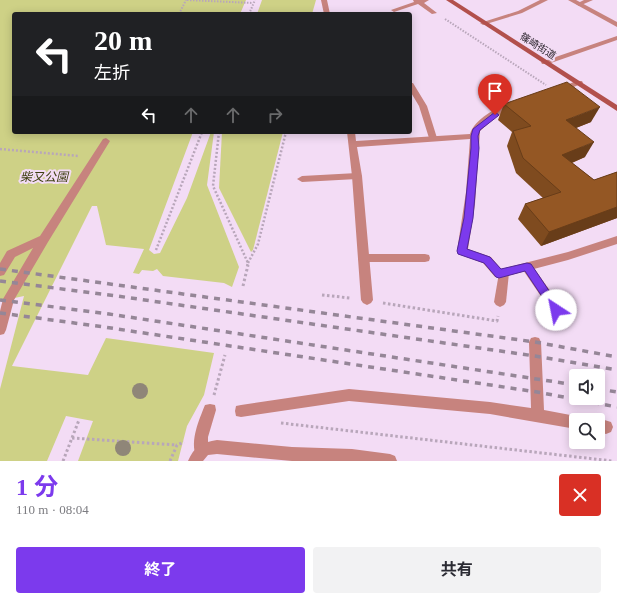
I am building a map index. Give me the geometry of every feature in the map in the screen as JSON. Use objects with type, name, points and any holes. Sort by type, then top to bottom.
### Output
[{"type":"main road","name":"篠崎街道","points":[[449,0],[617,109]]},
{"type":"street","points":[[324,0],[327,12]]},
{"type":"street","points":[[394,10],[417,1],[426,0]]},
{"type":"street","points":[[484,23],[520,12],[545,0]]},
{"type":"street","points":[[571,0],[617,25]]},
{"type":"street","points":[[579,4],[590,0]]},
{"type":"street","points":[[417,1],[434,13]]},
{"type":"street","points":[[545,62],[617,38]]},
{"type":"street","points":[[552,92],[579,83]]},
{"type":"street","points":[[412,88],[423,106],[433,138]]},
{"type":"street","points":[[519,103],[505,107],[476,129],[469,218],[462,251],[487,260],[499,274],[568,256],[617,240]]},
{"type":"street","points":[[351,134],[357,176],[367,300]]},
{"type":"street","points":[[353,144],[475,136]]},
{"type":"street","points":[[0,330],[9,299],[44,239],[106,141]]},
{"type":"street","points":[[302,179],[357,176]]},
{"type":"street","points":[[0,272],[11,254],[44,239]]},
{"type":"street","points":[[363,258],[425,258]]},
{"type":"street","points":[[527,267],[556,310],[563,312]]},
{"type":"street","points":[[500,302],[504,273]]},
{"type":"street","points":[[535,342],[538,416]]},
{"type":"street","points":[[241,411],[349,395],[490,408],[569,421]]},
{"type":"street","points":[[198,456],[201,437],[210,410]]},
{"type":"street","points":[[198,456],[206,448],[217,447],[292,454],[352,456],[390,461]]},
{"type":"path","points":[[180,12],[186,0],[253,3]]},
{"type":"path","points":[[250,12],[255,0]]},
{"type":"path","points":[[434,13],[552,92]]},
{"type":"path","points":[[156,250],[201,134]]},
{"type":"path","points":[[219,134],[213,186],[248,263]]},
{"type":"path","points":[[243,286],[248,263],[255,253],[258,243],[285,134]]},
{"type":"path","points":[[0,149],[95,157]]},
{"type":"path","points":[[322,295],[367,300],[497,321],[500,302]]},
{"type":"path","points":[[214,393],[225,355]]},
{"type":"path","points":[[63,461],[79,420]]},
{"type":"path","points":[[274,421],[280,423],[612,461]]},
{"type":"path","points":[[72,438],[176,445]]},
{"type":"green space","name":"柴又公園","points":[[0,0],[246,0],[241,12],[12,12],[12,134],[192,134],[149,250],[154,254],[160,253],[187,198],[210,134],[214,134],[207,185],[239,267],[232,287],[224,283],[163,276],[157,269],[153,271],[142,270],[139,274],[133,273],[144,249],[106,245],[97,206],[92,206],[12,366],[88,375],[106,338],[214,353],[204,395],[187,426],[178,461],[78,461],[93,421],[66,416],[47,461],[0,461],[0,389],[24,296],[0,301]]},
{"type":"green space","points":[[262,0],[316,0],[313,12],[258,12]]},
{"type":"green space","points":[[222,134],[282,134],[253,250],[251,252],[219,188]]},
{"type":"building","points":[[567,82],[600,107],[566,120],[594,142],[562,155],[594,180],[617,172],[617,207],[549,232],[525,204],[561,192],[523,158],[513,131],[531,126],[504,104]]},
{"type":"railway","points":[[0,269],[535,342],[617,357]]},
{"type":"railway","points":[[0,281],[117,296],[535,356],[617,370]]},
{"type":"railway","points":[[0,300],[109,314],[569,384]]},
{"type":"railway","points":[[0,313],[104,327],[537,392],[617,407]]},
{"type":"railway","points":[[605,390],[617,392]]},
{"type":"route","points":[[495,115],[476,129],[469,218],[462,251],[487,260],[499,274],[527,267],[556,310]]}]
